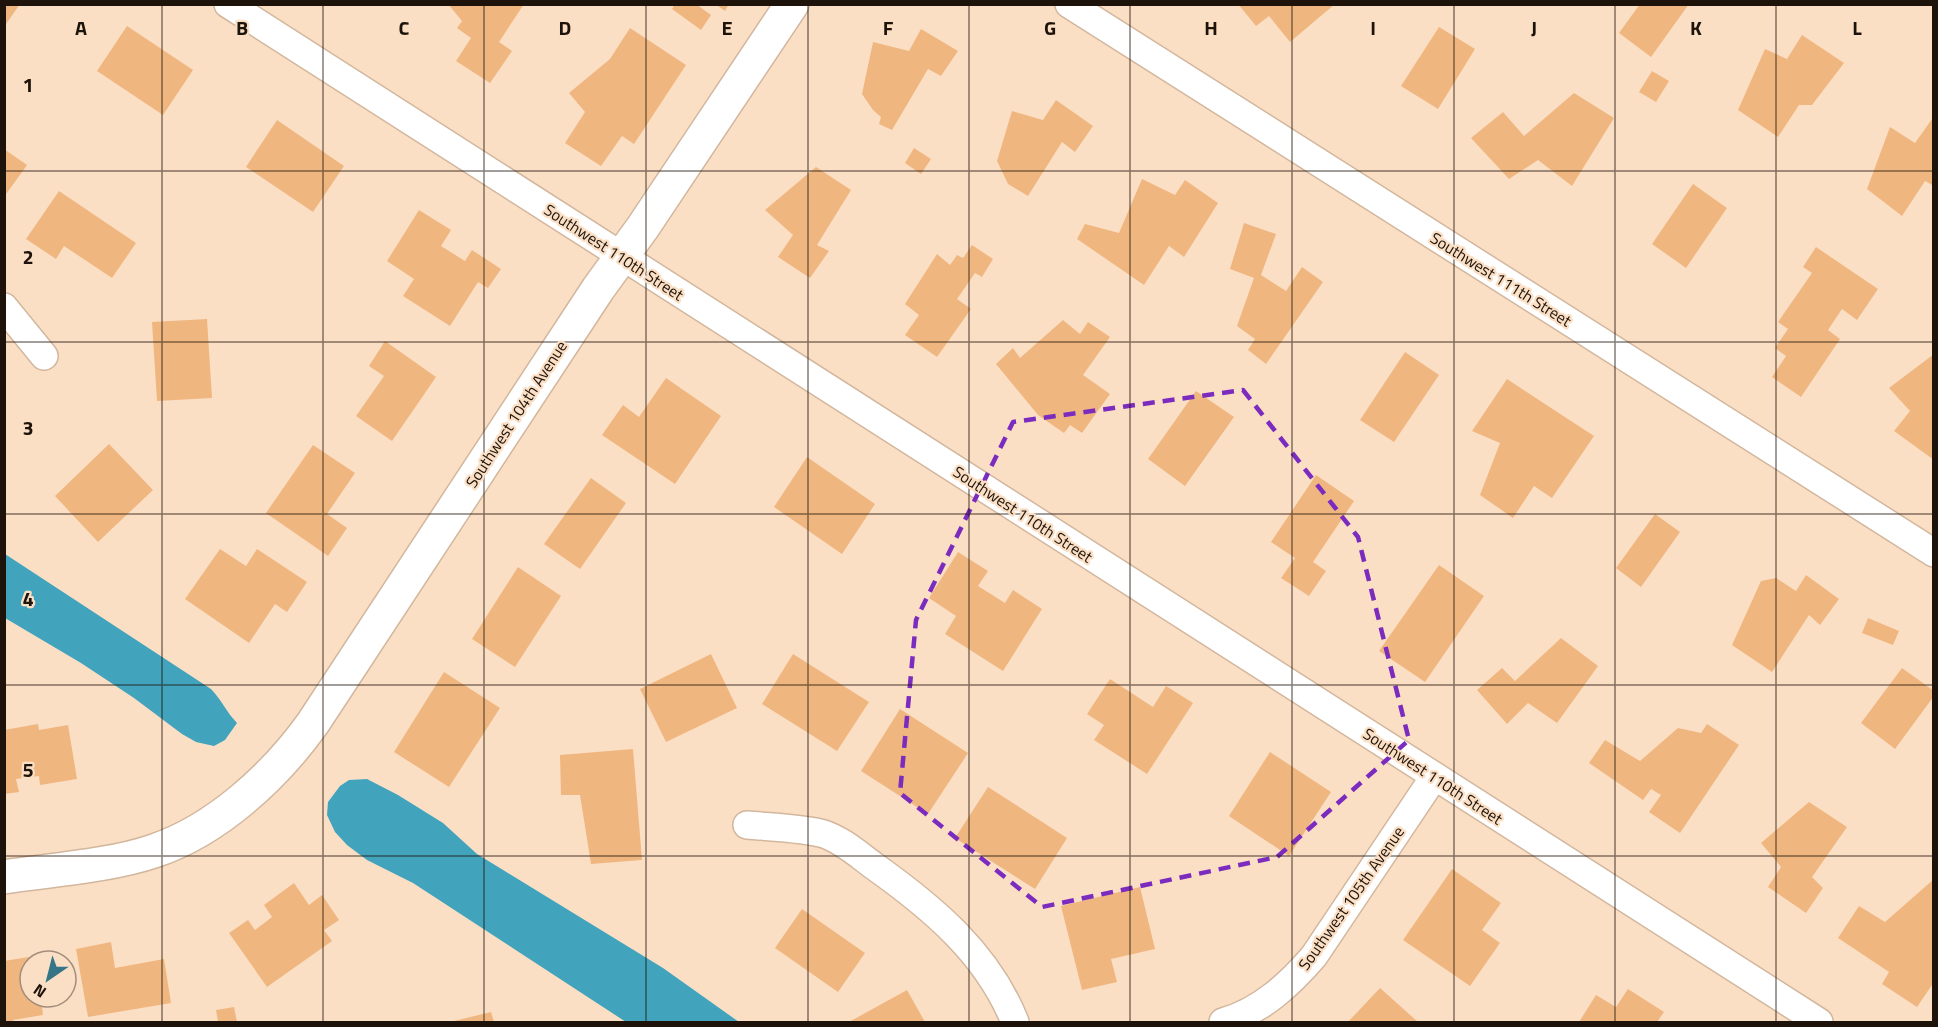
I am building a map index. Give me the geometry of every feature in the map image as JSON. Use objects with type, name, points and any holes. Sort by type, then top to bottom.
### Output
[{"type":"street","name":"Southwest 110th Street","points":[[228,4],[1434,777],[1786,1014],[1819,1023]]},
{"type":"street","name":"Southwest 104th Avenue","points":[[4,877],[111,861],[154,851],[194,833],[258,787],[302,739],[621,257],[792,4]]},
{"type":"street","name":"Southwest 111th Street","points":[[1069,4],[1934,553]]},
{"type":"street","points":[[4,307],[44,356]]},
{"type":"street","name":"Southwest 105th Avenue","points":[[1223,1023],[1258,1007],[1289,984],[1302,970],[1314,956],[1434,777]]},
{"type":"street","points":[[747,825],[822,833],[861,856],[897,882],[935,912],[973,950],[1001,991],[1015,1023]]},
{"type":"highlighted area","points":[[1243,390],[1358,537],[1409,740],[1277,857],[1042,907],[900,793],[916,620],[1013,422]]},
{"type":"water","points":[[5,554],[211,689],[237,723],[225,740],[214,746],[196,742],[81,663],[5,618]]},
{"type":"water","points":[[367,779],[443,823],[477,854],[663,968],[739,1022],[626,1022],[413,883],[367,860],[347,845],[335,832],[327,815],[328,802],[340,786],[349,780]]},
{"type":"building","points":[[4,4],[20,4],[4,27]]},
{"type":"building","points":[[448,4],[524,4],[499,42],[512,51],[490,83],[456,61],[471,38],[457,28],[462,21]]},
{"type":"building","points":[[675,4],[696,4],[711,15],[701,30],[672,9]]},
{"type":"building","points":[[715,4],[729,4],[725,11]]},
{"type":"building","points":[[1238,4],[1335,4],[1290,42],[1269,16],[1256,26]]},
{"type":"building","points":[[1640,4],[1689,4],[1651,57],[1619,33]]},
{"type":"building","points":[[127,26],[193,70],[163,115],[97,71]]},
{"type":"building","points":[[1439,27],[1475,49],[1438,109],[1401,86]]},
{"type":"building","points":[[630,28],[686,65],[634,144],[622,136],[601,166],[565,143],[585,112],[569,93],[610,59]]},
{"type":"building","points":[[921,29],[958,51],[941,76],[928,69],[892,130],[879,124],[881,117],[862,94],[873,42],[909,51]]},
{"type":"building","points":[[1802,35],[1844,63],[1812,105],[1799,105],[1778,137],[1738,110],[1765,49],[1787,59]]},
{"type":"building","points":[[1652,71],[1669,81],[1656,102],[1639,92]]},
{"type":"building","points":[[1574,93],[1614,118],[1572,186],[1538,160],[1509,179],[1471,138],[1503,112],[1524,136]]},
{"type":"building","points":[[1056,100],[1093,126],[1075,152],[1062,142],[1028,196],[1008,184],[997,161],[1012,111],[1043,120]]},
{"type":"building","points":[[1932,119],[1934,120],[1934,186],[1925,181],[1902,216],[1867,189],[1890,127],[1915,143]]},
{"type":"building","points":[[277,120],[344,166],[313,212],[246,167]]},
{"type":"building","points":[[914,148],[931,159],[921,174],[905,163]]},
{"type":"building","points":[[4,149],[27,165],[4,197]]},
{"type":"building","points":[[816,167],[851,190],[817,245],[829,251],[810,278],[778,257],[793,235],[765,210]]},
{"type":"building","points":[[1142,179],[1175,195],[1185,180],[1218,203],[1184,257],[1169,246],[1144,285],[1077,239],[1085,224],[1119,233]]},
{"type":"building","points":[[1693,184],[1727,208],[1686,268],[1652,244]]},
{"type":"building","points":[[59,191],[136,243],[112,278],[64,246],[56,259],[26,239]]},
{"type":"building","points":[[419,210],[451,230],[441,246],[465,261],[472,250],[501,269],[488,288],[478,282],[450,326],[403,296],[414,279],[387,261]]},
{"type":"building","points":[[1244,223],[1276,234],[1261,275],[1286,291],[1302,267],[1323,282],[1266,364],[1248,350],[1255,339],[1237,326],[1254,278],[1230,269]]},
{"type":"building","points":[[972,245],[993,259],[982,277],[975,273],[957,299],[971,309],[937,357],[905,335],[919,315],[905,304],[937,254],[950,265],[957,255],[963,258]]},
{"type":"building","points":[[1816,247],[1878,289],[1857,320],[1842,309],[1828,330],[1840,339],[1801,397],[1772,377],[1786,356],[1775,348],[1788,329],[1778,322],[1812,273],[1803,267]]},
{"type":"building","points":[[207,319],[212,398],[157,401],[152,322]]},
{"type":"building","points":[[1063,320],[1080,334],[1088,322],[1110,337],[1083,375],[1110,394],[1082,433],[1070,425],[1064,433],[1038,415],[996,364],[1013,348],[1020,358]]},
{"type":"building","points":[[385,341],[436,377],[392,441],[356,416],[384,376],[369,366]]},
{"type":"building","points":[[1405,352],[1439,375],[1394,442],[1360,420]]},
{"type":"building","points":[[1934,354],[1934,460],[1894,431],[1910,411],[1889,388]]},
{"type":"building","points":[[666,378],[721,416],[675,484],[602,435],[623,405],[639,417]]},
{"type":"building","points":[[1507,379],[1594,436],[1552,498],[1534,486],[1513,518],[1480,495],[1500,443],[1472,431]]},
{"type":"building","points":[[1196,391],[1234,417],[1185,486],[1148,459]]},
{"type":"building","points":[[109,444],[153,490],[98,542],[55,496]]},
{"type":"building","points":[[313,445],[355,473],[327,514],[347,528],[328,556],[266,513]]},
{"type":"building","points":[[807,457],[875,504],[842,554],[774,507]]},
{"type":"building","points":[[1316,475],[1354,501],[1313,562],[1326,571],[1309,596],[1281,578],[1295,558],[1271,542]]},
{"type":"building","points":[[591,478],[626,503],[580,569],[544,544]]},
{"type":"building","points":[[1655,514],[1680,532],[1641,587],[1616,568]]},
{"type":"building","points":[[220,549],[246,566],[257,549],[307,582],[287,612],[275,604],[249,643],[185,599]]},
{"type":"building","points":[[958,552],[988,571],[978,586],[1005,603],[1013,590],[1042,609],[1003,671],[945,634],[956,616],[929,598]]},
{"type":"building","points":[[1439,565],[1484,596],[1425,682],[1379,651]]},
{"type":"building","points":[[518,567],[561,596],[515,667],[472,639]]},
{"type":"building","points":[[1806,575],[1839,599],[1820,625],[1809,615],[1772,672],[1732,645],[1761,581],[1776,578],[1796,591]]},
{"type":"building","points":[[1868,618],[1899,631],[1893,645],[1862,633]]},
{"type":"building","points":[[1561,638],[1598,666],[1557,723],[1528,703],[1507,724],[1477,690],[1502,668],[1515,681]]},
{"type":"building","points":[[711,654],[737,708],[666,742],[640,689]]},
{"type":"building","points":[[793,654],[869,702],[837,751],[762,704]]},
{"type":"building","points":[[1902,668],[1934,691],[1934,696],[1895,749],[1861,723]]},
{"type":"building","points":[[444,672],[500,708],[449,787],[394,752]]},
{"type":"building","points":[[1110,679],[1153,707],[1166,686],[1193,703],[1147,774],[1094,740],[1104,725],[1087,714]]},
{"type":"building","points":[[900,709],[968,753],[928,814],[861,771]]},
{"type":"building","points":[[38,724],[39,730],[68,725],[77,779],[40,785],[39,776],[16,779],[19,792],[4,794],[4,730]]},
{"type":"building","points":[[1707,724],[1739,745],[1680,833],[1649,812],[1661,795],[1651,789],[1643,800],[1589,763],[1605,740],[1640,761],[1678,728],[1701,733]]},
{"type":"building","points":[[633,749],[642,860],[591,864],[580,795],[561,795],[560,755]]},
{"type":"building","points":[[1270,752],[1331,792],[1289,856],[1229,816]]},
{"type":"building","points":[[988,787],[1067,838],[1035,889],[955,838]]},
{"type":"building","points":[[1809,802],[1847,827],[1812,877],[1823,888],[1806,913],[1768,887],[1781,867],[1761,843]]},
{"type":"building","points":[[1452,869],[1501,903],[1482,930],[1500,943],[1470,986],[1403,940]]},
{"type":"building","points":[[1934,879],[1934,982],[1917,1007],[1882,984],[1889,972],[1838,938],[1859,906],[1885,922]]},
{"type":"building","points":[[294,883],[309,905],[322,895],[339,920],[324,930],[332,941],[267,987],[229,933],[248,920],[255,930],[272,917],[264,905]]},
{"type":"building","points":[[1140,887],[1155,949],[1111,959],[1117,982],[1082,990],[1061,906]]},
{"type":"building","points":[[802,909],[865,953],[838,992],[775,948]]},
{"type":"building","points":[[111,942],[115,968],[164,959],[171,1003],[88,1017],[78,949],[76,949]]},
{"type":"building","points":[[18,959],[18,1009],[42,1009],[43,1015],[4,1022],[4,961]]},
{"type":"building","points":[[1380,988],[1418,1022],[1348,1022]]},
{"type":"building","points":[[1628,989],[1664,1012],[1657,1022],[1579,1022],[1596,995],[1616,1007]]},
{"type":"building","points":[[907,990],[925,1022],[849,1022]]},
{"type":"building","points":[[234,1007],[237,1022],[218,1022],[216,1010]]},
{"type":"building","points":[[491,1012],[494,1022],[450,1022]]}]
